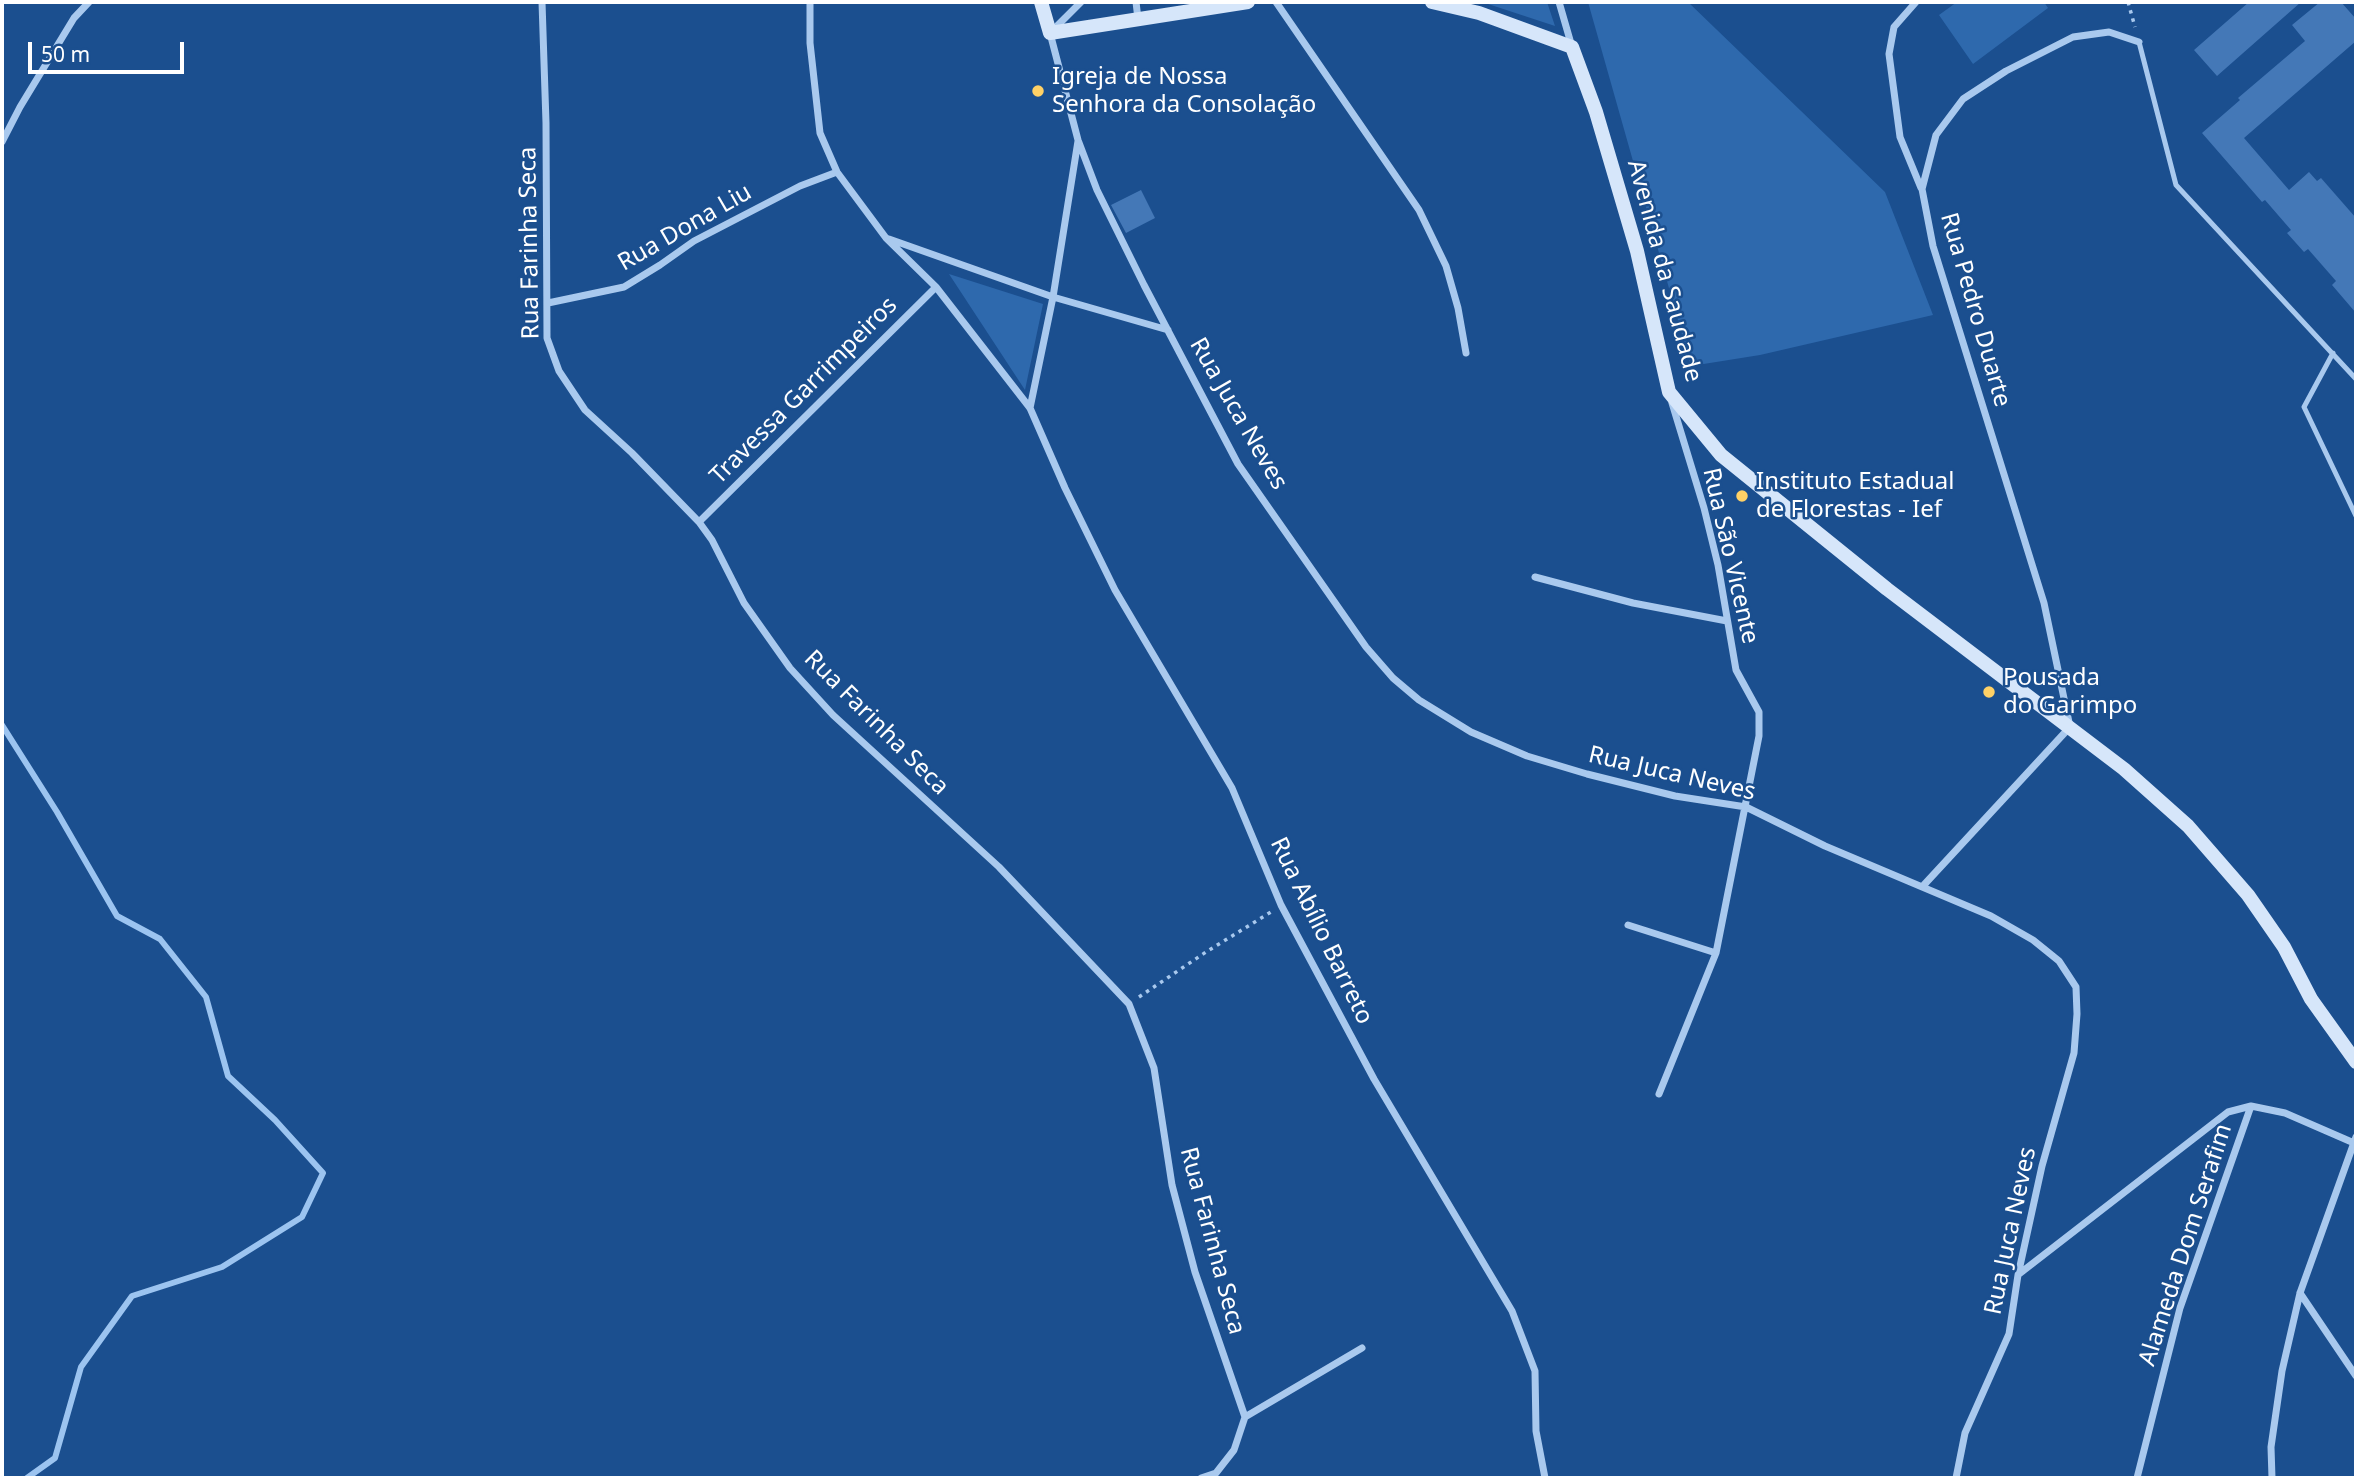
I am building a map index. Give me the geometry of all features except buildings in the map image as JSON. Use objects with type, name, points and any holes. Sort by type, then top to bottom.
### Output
[{"type":"street","points":[[2,142],[81,2]]},
{"type":"street","points":[[74,18],[89,2]]},
{"type":"street","name":"Rua Farinha Seca","points":[[542,2],[547,338],[559,371],[584,410],[632,453],[699,522],[712,540],[744,603],[790,668],[833,715],[999,867],[1129,1004],[1154,1068],[1171,1185],[1195,1272],[1245,1417]]},
{"type":"street","name":"Rua Abílio Barreto","points":[[810,2],[810,43],[820,133],[837,172],[886,238],[936,287],[1030,408],[1065,488],[1115,590],[1232,788],[1281,905],[1374,1079],[1512,1311],[1535,1371],[1536,1430],[1545,1478]]},
{"type":"street","points":[[1041,2],[1050,33]]},
{"type":"street","points":[[1050,33],[1081,2]]},
{"type":"street","points":[[1136,2],[1138,19]]},
{"type":"street","points":[[1050,33],[1248,2]]},
{"type":"street","points":[[1276,2],[1419,210],[1446,266],[1458,308],[1466,353]]},
{"type":"street","points":[[1432,2],[1479,13],[1572,47]]},
{"type":"street","name":"Avenida da Saudade","points":[[1559,2],[1596,112],[1637,251],[1669,392],[1721,454],[1887,589],[2124,769],[2197,836],[2255,905],[2284,947],[2311,999],[2356,1062]]},
{"type":"street","points":[[1916,2],[1894,27],[1889,54],[1900,137],[1922,189]]},
{"type":"street","name":"Rua Pedro Duarte","points":[[2070,727],[2044,603],[1933,246],[1922,189],[1936,135],[1963,99],[2006,71],[2073,37],[2109,32],[2139,42]]},
{"type":"street","name":"Rua Juca Neves","points":[[1050,33],[1078,139],[1097,190],[1238,464],[1366,647],[1393,678],[1419,700],[1471,732],[1527,756],[1675,796],[1746,807],[1825,846],[1992,916],[2033,940],[2059,961],[2076,987],[2074,1053],[2042,1166],[2018,1275],[2009,1334],[1965,1433],[1956,1478]]},
{"type":"street","points":[[1030,408],[1053,297],[1078,139]]},
{"type":"street","name":"Rua Dona Liu","points":[[548,303],[624,287],[694,241],[800,186],[837,172]]},
{"type":"street","points":[[886,238],[1053,297],[1168,330]]},
{"type":"street","name":"Travessa Garrimpeiros","points":[[699,522],[936,287]]},
{"type":"street","name":"Rua São Vicente","points":[[1659,1094],[1716,953],[1759,736],[1759,712],[1736,670],[1718,565],[1669,392]]},
{"type":"street","points":[[1535,577],[1633,603],[1727,621]]},
{"type":"street","points":[[1922,887],[2070,727]]},
{"type":"street","points":[[1628,925],[1716,953]]},
{"type":"street","points":[[2018,1275],[2228,1112],[2251,1106],[2286,1113],[2355,1140],[2301,1293],[2282,1371],[2272,1447],[2272,1478]]},
{"type":"street","name":"Alameda Dom Serafim","points":[[2137,1478],[2180,1308],[2251,1106]]},
{"type":"street","points":[[2301,1293],[2356,1376]]},
{"type":"street","points":[[1201,1478],[1216,1473],[1234,1450],[1245,1417],[1362,1348]]},
{"type":"lane","points":[[2139,42],[2176,186],[2356,379]]},
{"type":"lane","points":[[2333,354],[2304,407],[2356,516]]},
{"type":"path","points":[[2128,2],[2139,42]]},
{"type":"path","points":[[1129,1004],[1281,905]]},
{"type":"shaded area","points":[[1482,2],[1547,2],[1555,26]]},
{"type":"shaded area","points":[[1588,2],[1688,2],[1885,192],[1933,315],[1760,355],[1691,366]]},
{"type":"shaded area","points":[[1957,2],[2044,2],[2048,8],[1973,64],[1939,15]]},
{"type":"shaded area","points":[[949,274],[1043,304],[1025,390]]},
{"type":"waterway","points":[[2,725],[57,812],[117,916],[160,939],[206,997],[228,1076],[275,1120],[323,1173],[302,1217],[222,1267],[132,1296],[81,1367],[55,1458],[27,1478]]},
{"type":"place","name":"Igreja de Nossa Senhora da Consolação","points":[[1038,91]]},
{"type":"place","name":"Instituto Estadual de Florestas - Ief","points":[[1742,496]]},
{"type":"place","name":"Pousada do Garimpo","points":[[1989,692]]}]
